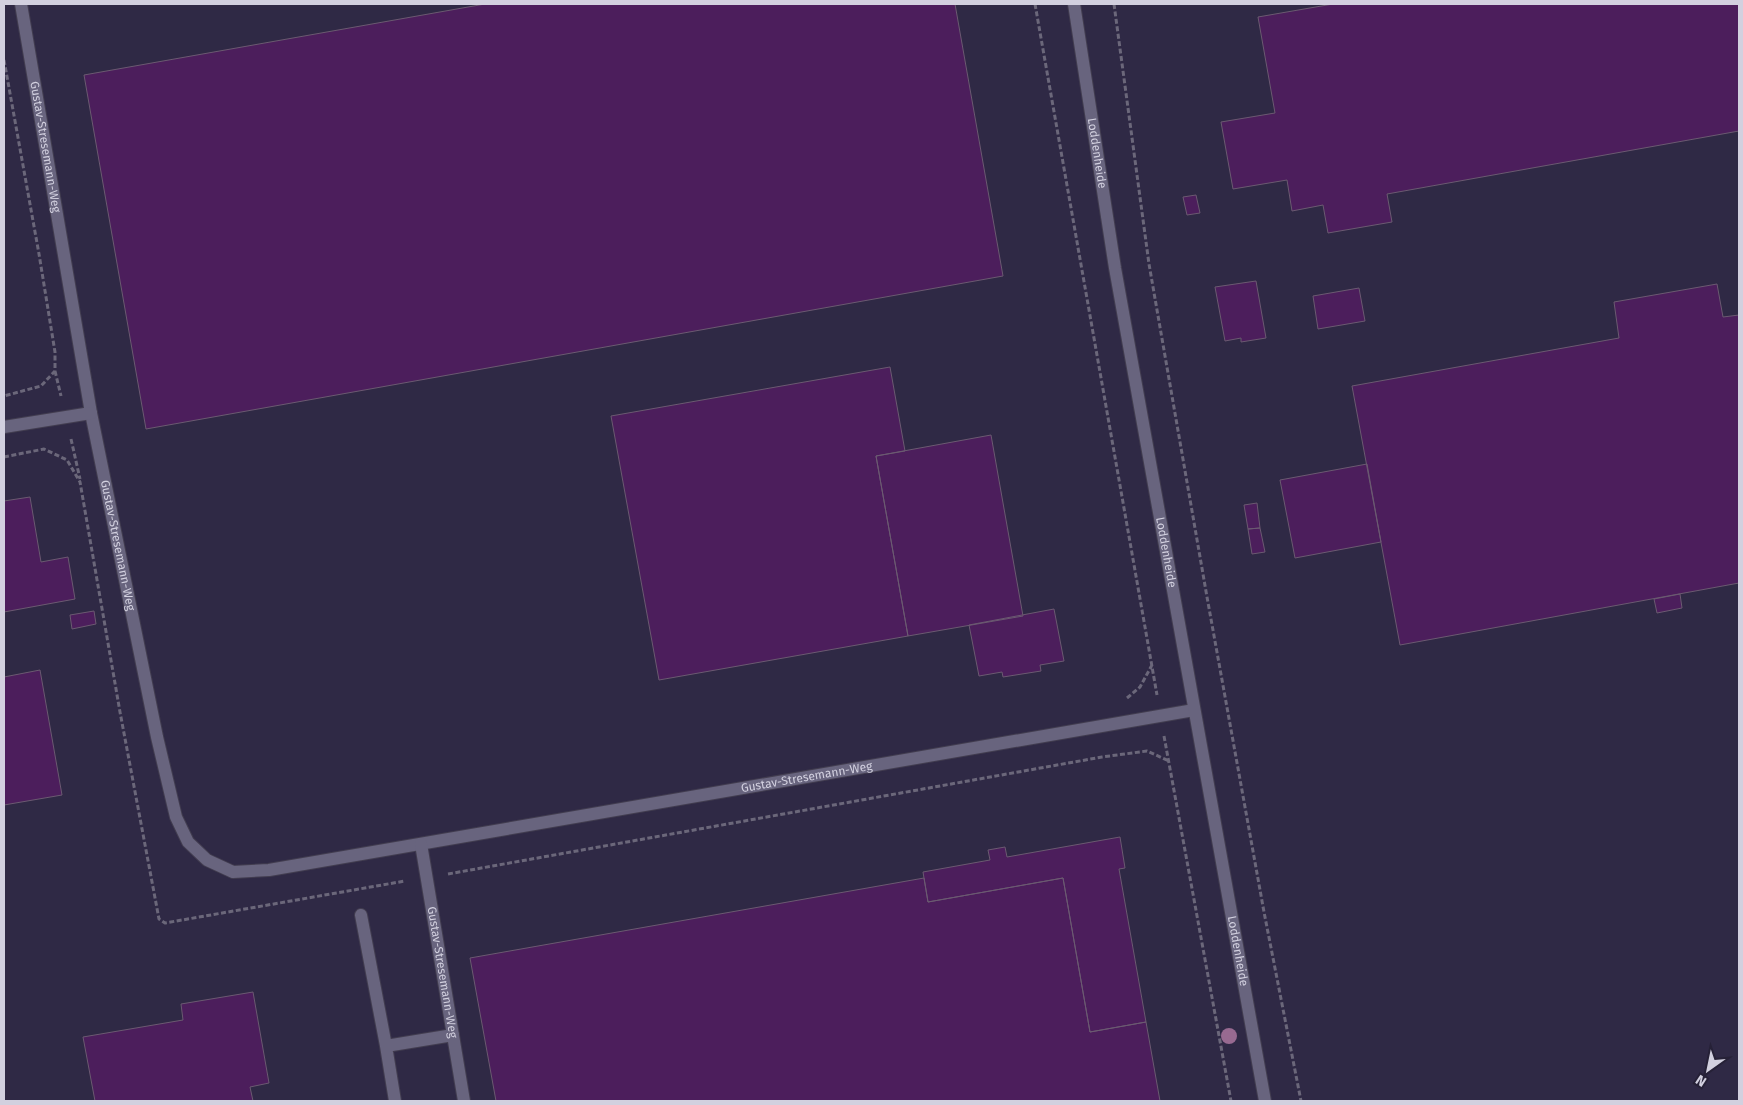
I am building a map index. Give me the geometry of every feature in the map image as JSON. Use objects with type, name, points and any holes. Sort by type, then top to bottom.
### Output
[{"type":"street","name":"Gustav-Stresemann-Weg","points":[[21,4],[91,413],[157,737],[176,817],[188,842],[207,860],[233,872],[269,870],[1194,710]]},
{"type":"street","name":"Loddenheide","points":[[1074,4],[1115,268],[1265,1101]]},
{"type":"street","points":[[4,427],[91,413]]},
{"type":"street","name":"Gustav-Stresemann-Weg","points":[[420,844],[464,1101]]},
{"type":"street","points":[[361,915],[395,1101]]},
{"type":"street","points":[[386,1046],[453,1035]]},
{"type":"path","points":[[1036,4],[1160,715],[1231,1101]]},
{"type":"path","points":[[1114,4],[1149,264],[1207,597],[1301,1101]]},
{"type":"path","points":[[4,60],[42,274],[55,352],[55,371],[61,400]]},
{"type":"path","points":[[4,396],[41,386],[55,371]]},
{"type":"path","points":[[70,437],[80,482],[159,919],[165,923],[1102,757],[1147,751],[1169,761]]},
{"type":"path","points":[[4,457],[44,449],[66,460],[80,482]]},
{"type":"path","points":[[1120,701],[1127,698],[1140,687],[1152,665]]},
{"type":"shaded area","points":[[4,4],[1739,4],[1739,1101],[4,1101]]},
{"type":"building","points":[[485,4],[955,4],[1003,276],[146,429],[84,75]]},
{"type":"building","points":[[1333,4],[1739,4],[1739,131],[1387,194],[1392,222],[1328,233],[1323,205],[1292,211],[1287,180],[1233,189],[1221,122],[1275,113],[1258,17]]},
{"type":"building","points":[[1196,195],[1200,213],[1187,215],[1183,197]]},
{"type":"building","points":[[1256,281],[1266,338],[1241,342],[1241,338],[1225,341],[1215,287]]},
{"type":"building","points":[[1717,284],[1723,317],[1739,315],[1739,583],[1400,645],[1352,386],[1619,338],[1614,302]]},
{"type":"building","points":[[1359,288],[1365,321],[1318,329],[1313,296]]},
{"type":"building","points":[[890,367],[905,451],[876,456],[908,636],[659,680],[611,416]]},
{"type":"building","points":[[991,435],[1023,616],[908,636],[876,456]]},
{"type":"building","points":[[1367,464],[1381,542],[1295,558],[1280,480]]},
{"type":"building","points":[[30,497],[41,562],[68,557],[75,599],[4,612],[4,501]]},
{"type":"building","points":[[1257,503],[1260,528],[1248,529],[1244,505]]},
{"type":"building","points":[[1260,528],[1265,552],[1252,554],[1248,529]]},
{"type":"building","points":[[1680,594],[1682,608],[1657,613],[1654,599]]},
{"type":"building","points":[[1054,609],[1064,661],[1040,665],[1041,671],[1003,677],[1002,672],[979,676],[969,625]]},
{"type":"building","points":[[94,611],[96,624],[72,629],[70,615]]},
{"type":"building","points":[[40,670],[62,795],[4,805],[4,677]]},
{"type":"building","points":[[1120,837],[1125,868],[1119,869],[1146,1022],[1090,1032],[1063,878],[928,902],[923,872],[990,860],[988,850],[1005,847],[1007,857]]},
{"type":"building","points":[[924,878],[928,902],[1063,878],[1090,1032],[1146,1022],[1160,1101],[496,1101],[470,958]]},
{"type":"building","points":[[253,992],[269,1083],[250,1087],[253,1101],[95,1101],[83,1037],[183,1020],[181,1004]]}]
